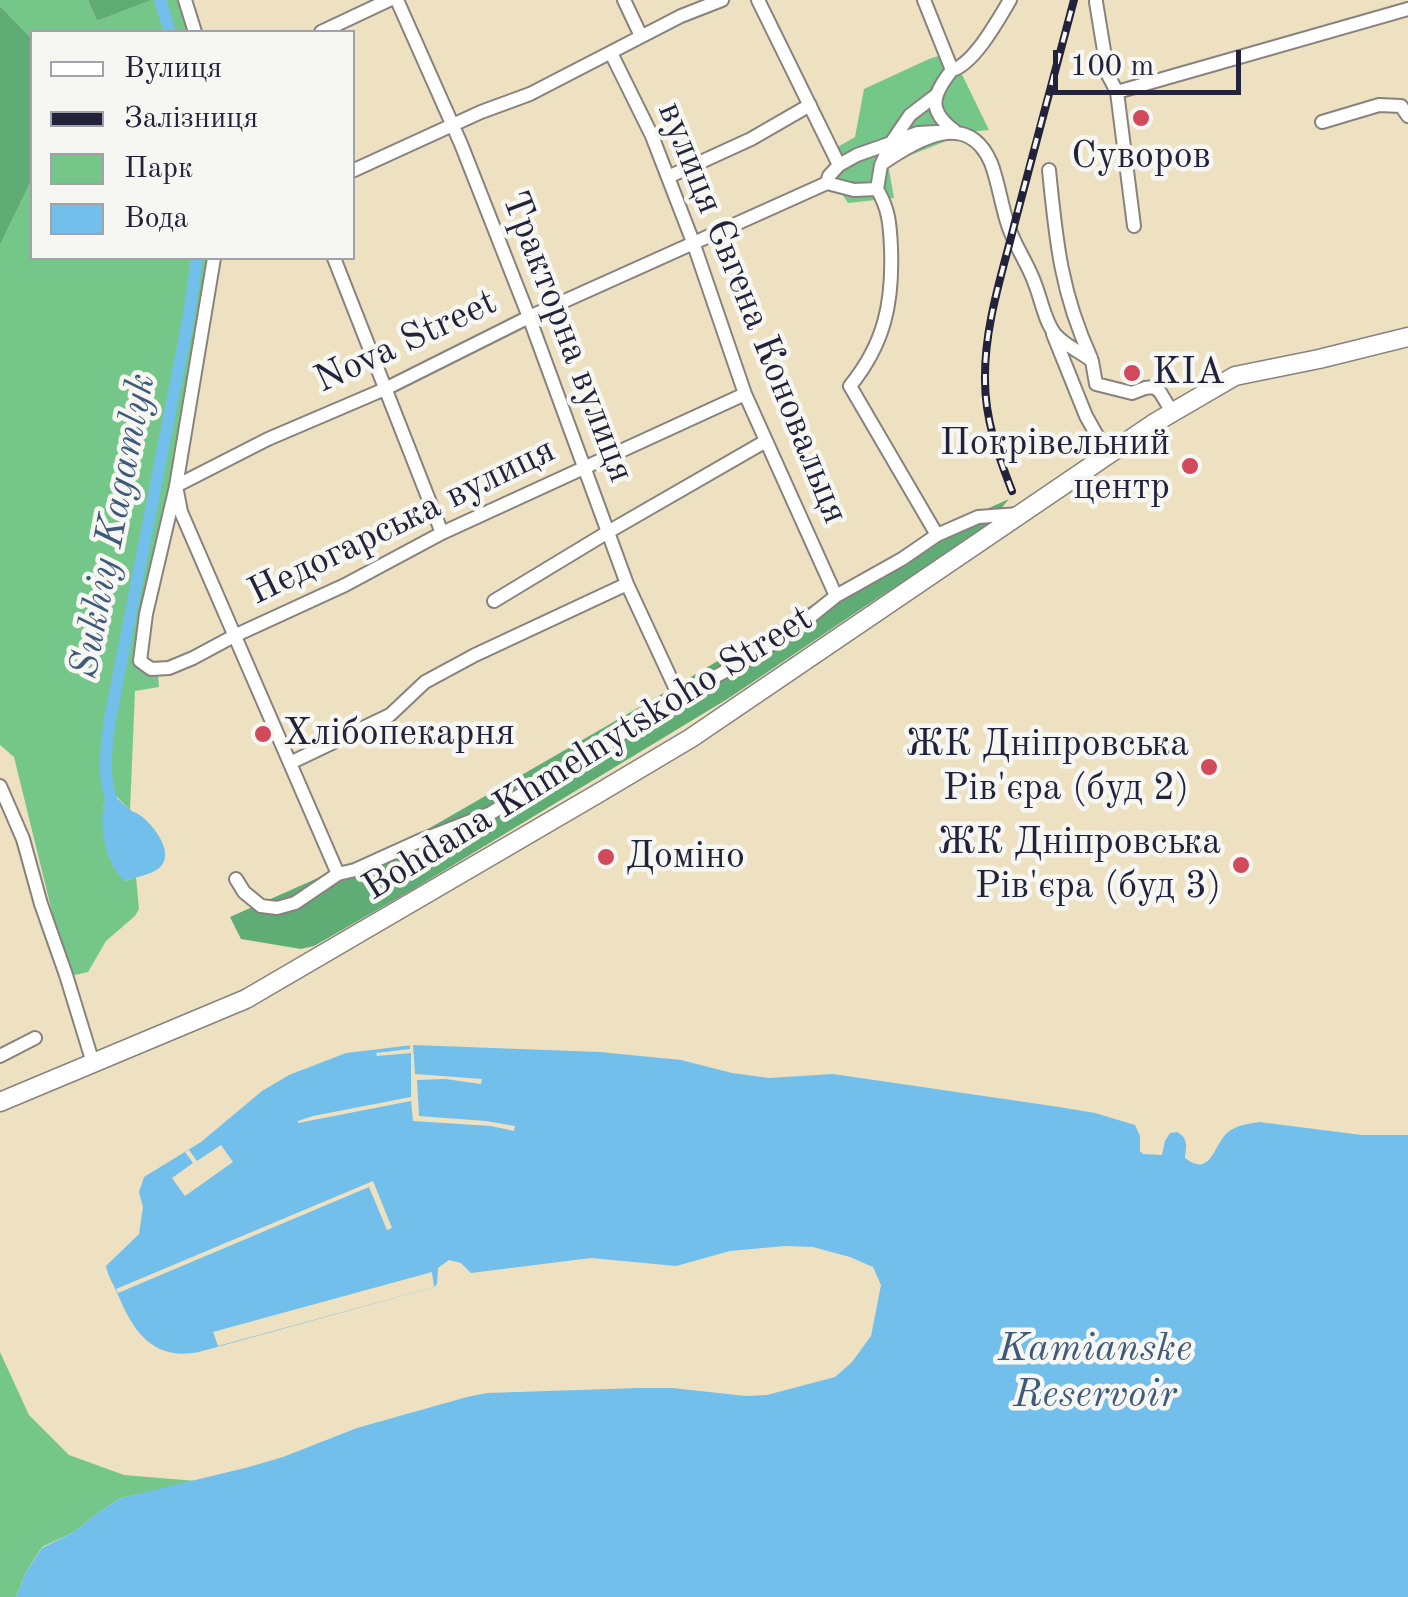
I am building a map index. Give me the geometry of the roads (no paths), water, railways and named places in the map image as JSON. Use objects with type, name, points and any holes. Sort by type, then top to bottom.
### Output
[{"type":"main road","name":"Bohdana Khmelnytskoho Street","points":[[0,1102],[246,999],[597,794],[691,738],[1172,412],[1236,376],[1408,337]]},
{"type":"street","points":[[185,0],[194,30]]},
{"type":"street","points":[[326,30],[393,0]]},
{"type":"street","name":"Тракторна вулиця","points":[[393,0],[452,126],[529,317],[627,584],[679,696]]},
{"type":"street","points":[[624,0],[641,36]]},
{"type":"street","points":[[355,169],[530,94],[681,16],[722,0]]},
{"type":"street","points":[[758,0],[839,165]]},
{"type":"street","points":[[924,0],[952,70]]},
{"type":"street","points":[[937,535],[850,386],[865,367],[883,328],[892,290],[888,206],[877,189],[881,165],[910,115],[934,96],[952,70],[962,67],[1010,0]]},
{"type":"street","points":[[1096,2],[1108,74],[1117,92],[1134,226]]},
{"type":"street","points":[[1117,92],[1408,9]]},
{"type":"street","name":"вулиця Євгена Коновальця","points":[[612,53],[668,177],[745,394],[836,596]]},
{"type":"street","points":[[934,96],[934,106],[945,124],[981,144],[992,165],[1008,226],[1032,275],[1095,435],[1108,455]]},
{"type":"street","points":[[668,177],[751,139],[810,105]]},
{"type":"street","points":[[1322,122],[1379,105],[1401,106],[1408,116]]},
{"type":"street","points":[[877,189],[854,190],[827,183],[839,165],[868,150],[918,132],[955,131]]},
{"type":"street","points":[[881,165],[914,144],[955,131]]},
{"type":"street","points":[[1049,170],[1066,294],[1092,360],[1096,384]]},
{"type":"street","name":"Nova Street","points":[[176,486],[529,317],[827,183]]},
{"type":"street","points":[[214,260],[176,486],[180,512],[338,874]]},
{"type":"street","points":[[335,260],[442,533]]},
{"type":"street","points":[[1052,332],[1092,360]]},
{"type":"street","points":[[1070,376],[1132,393],[1154,387],[1172,412]]},
{"type":"street","name":"Недогарська вулиця","points":[[176,486],[146,614],[140,661],[150,669],[169,668],[345,585],[442,533],[745,394]]},
{"type":"street","points":[[494,601],[766,442]]},
{"type":"street","points":[[236,879],[261,906],[296,904],[338,874],[491,813],[679,696],[750,658],[836,596],[937,535],[978,517],[1022,513]]},
{"type":"street","points":[[290,763],[390,716],[425,682],[475,655],[627,584]]},
{"type":"street","points":[[0,786],[23,839],[93,1063]]},
{"type":"street","points":[[0,1056],[34,1038]]},
{"type":"water","points":[[107,793],[146,820],[160,838],[165,859],[155,871],[125,881],[118,873],[104,840],[102,815]]},
{"type":"water","name":"Kamianske Reservoir","points":[[413,1045],[600,1052],[681,1060],[769,1078],[833,1074],[1059,1107],[1135,1125],[1143,1154],[1162,1155],[1170,1133],[1177,1132],[1185,1140],[1185,1158],[1201,1164],[1231,1130],[1259,1122],[1362,1135],[1408,1135],[1408,1597],[16,1597],[42,1548],[74,1532],[121,1498],[249,1467],[357,1428],[487,1393],[672,1388],[767,1395],[835,1377],[871,1336],[881,1285],[873,1267],[813,1247],[785,1246],[730,1251],[676,1266],[591,1258],[471,1273],[461,1263],[449,1260],[438,1268],[434,1287],[199,1352],[170,1352],[148,1341],[131,1321],[106,1266],[139,1234],[143,1207],[139,1192],[144,1177],[201,1142],[262,1091],[289,1075],[346,1053]]},
{"type":"waterway","name":"Sukhiy Kagamlyk","points":[[160,0],[169,30]]},
{"type":"waterway","name":"Sukhiy Kagamlyk","points":[[113,805],[106,773],[110,719],[197,260]]},
{"type":"railway","points":[[1012,491],[987,409],[987,340],[1074,0]]},
{"type":"place","name":"Суворов","points":[[1141,118]]},
{"type":"place","name":"KIA","points":[[1132,373]]},
{"type":"place","name":"Покрівельний центр","points":[[1190,466]]},
{"type":"place","name":"Хлібопекарня","points":[[263,734]]},
{"type":"place","name":"ЖК Дніпровська Рів'єра (буд 2)","points":[[1209,767]]},
{"type":"place","name":"Доміно","points":[[606,857]]},
{"type":"place","name":"ЖК Дніпровська Рів'єра (буд 3)","points":[[1241,865]]}]
